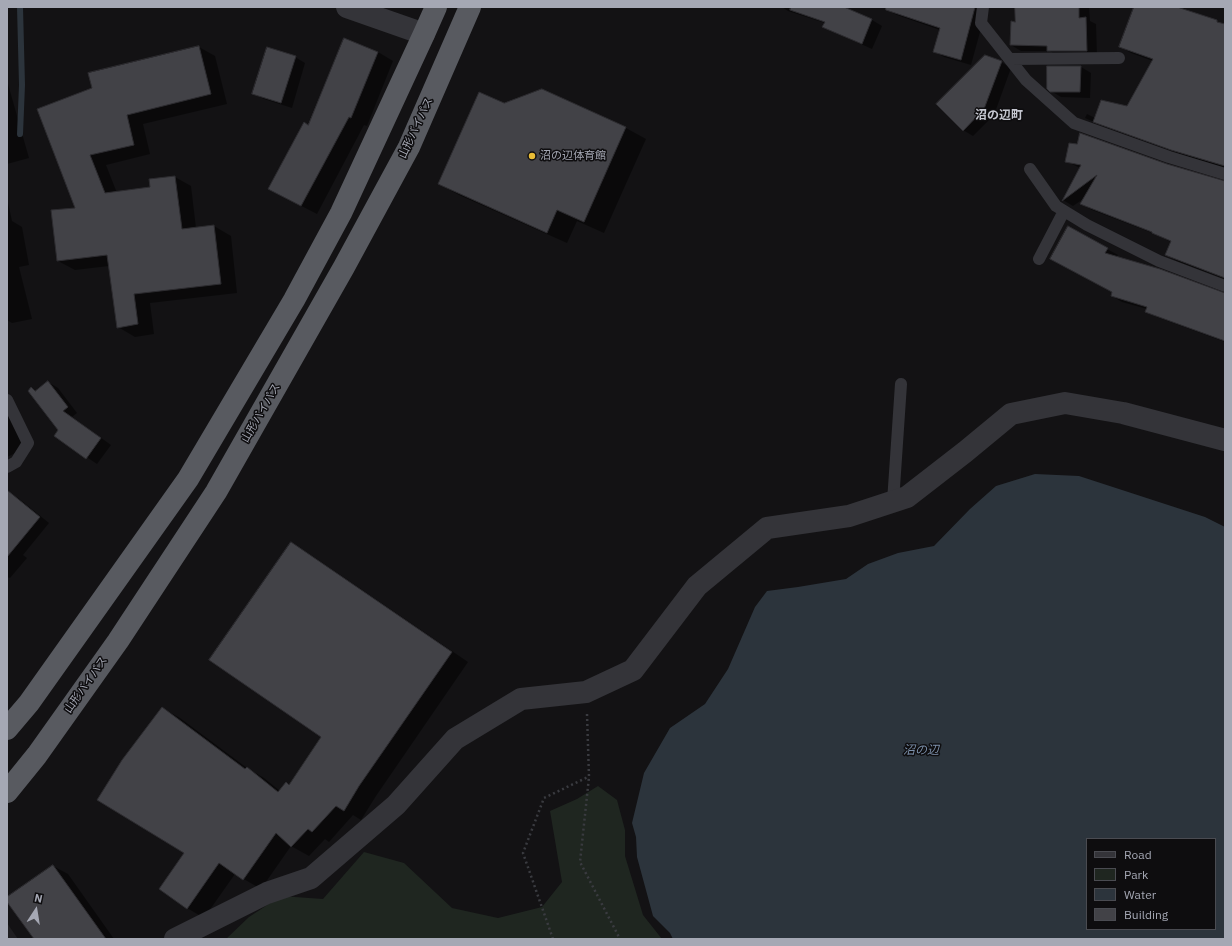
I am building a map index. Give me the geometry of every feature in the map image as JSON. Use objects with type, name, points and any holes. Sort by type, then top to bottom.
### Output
[{"type":"highway","points":[[7,730],[29,703],[188,479],[294,300],[334,227],[436,7]]},
{"type":"highway","name":"山形バイパス","points":[[7,792],[37,755],[118,641],[216,492],[344,267],[409,147],[470,7]]},
{"type":"street","points":[[347,7],[424,34]]},
{"type":"street","points":[[175,939],[267,893],[311,878],[396,805],[455,739],[521,699],[586,692],[633,670],[697,586],[767,528],[849,516],[907,497],[1011,414],[1065,404],[1123,413],[1225,440]]},
{"type":"lane","points":[[983,7],[981,23],[1010,60],[1026,80],[1074,123],[1169,157],[1225,174]]},
{"type":"lane","points":[[1010,60],[1119,58]]},
{"type":"lane","points":[[1030,169],[1056,206],[1087,225],[1159,262],[1225,286]]},
{"type":"lane","points":[[1039,259],[1064,211]]},
{"type":"lane","points":[[893,502],[901,384]]},
{"type":"lane","points":[[7,400],[28,442],[16,462],[7,466]]},
{"type":"path","points":[[586,692],[589,777],[580,862],[620,939]]},
{"type":"path","points":[[553,939],[523,853],[544,798],[589,777]]},
{"type":"shaded area","points":[[7,923],[18,939],[7,939]]},
{"type":"green space","points":[[598,786],[617,800],[625,830],[625,856],[643,915],[662,939],[226,939],[249,917],[281,896],[323,899],[364,852],[404,863],[452,908],[498,918],[542,907],[562,882],[550,811],[577,799]]},
{"type":"water","name":"沼の辺","points":[[1035,474],[1079,476],[1205,517],[1225,527],[1225,939],[673,939],[670,933],[653,916],[637,857],[636,837],[632,823],[644,773],[670,728],[705,704],[728,669],[755,607],[767,591],[846,579],[868,564],[898,553],[934,546],[970,509],[996,486]]},
{"type":"building","points":[[791,7],[844,7],[872,19],[862,44],[822,27],[825,22],[790,10]]},
{"type":"building","points":[[886,7],[975,7],[961,60],[933,52],[940,28],[886,10]]},
{"type":"building","points":[[1015,7],[1079,7],[1079,18],[1086,17],[1087,51],[1047,51],[1047,46],[1010,45],[1011,21],[1015,22]]},
{"type":"building","points":[[1134,7],[1177,7],[1225,24],[1225,166],[1171,150],[1093,122],[1101,100],[1127,106],[1153,59],[1119,47]]},
{"type":"building","points":[[344,38],[378,52],[351,118],[349,117],[301,206],[268,189],[304,122],[308,125]]},
{"type":"building","points":[[199,46],[211,94],[127,115],[134,145],[90,155],[105,193],[150,187],[149,179],[175,176],[182,229],[214,225],[221,284],[134,294],[138,324],[117,328],[107,255],[57,261],[51,210],[75,208],[37,109],[92,88],[88,73]]},
{"type":"building","points":[[267,47],[296,56],[281,103],[252,94]]},
{"type":"building","points":[[985,55],[1002,61],[984,109],[963,131],[936,104]]},
{"type":"building","points":[[1047,66],[1081,66],[1080,92],[1050,92],[1047,89]]},
{"type":"building","name":"沼の辺体育館","points":[[542,89],[626,127],[584,222],[557,210],[547,233],[438,184],[479,92],[504,103]]},
{"type":"building","points":[[1080,133],[1167,164],[1225,181],[1225,278],[1165,255],[1171,241],[1080,204],[1097,175],[1062,201],[1081,165],[1065,162],[1069,143],[1077,144]]},
{"type":"building","points":[[1068,226],[1108,248],[1105,253],[1160,269],[1225,293],[1225,341],[1145,312],[1147,307],[1111,296],[1112,292],[1050,259]]},
{"type":"building","points":[[48,381],[68,407],[63,411],[101,438],[86,459],[54,436],[58,430],[28,391],[31,387],[35,391]]},
{"type":"building","points":[[7,490],[40,517],[7,557]]},
{"type":"building","points":[[291,542],[452,652],[359,786],[344,811],[336,806],[312,832],[308,829],[291,847],[276,833],[243,880],[219,863],[187,909],[159,889],[184,853],[97,800],[122,760],[162,707],[245,769],[247,767],[278,792],[286,782],[289,785],[321,737],[209,660]]},
{"type":"building","points":[[53,865],[106,939],[34,939],[7,902],[7,897]]},
{"type":"waterway","points":[[20,7],[22,85],[20,134]]},
{"type":"place","name":"沼の辺体育館","points":[[532,156]]},
{"type":"district","name":"沼の辺町","points":[[999,116]]}]
